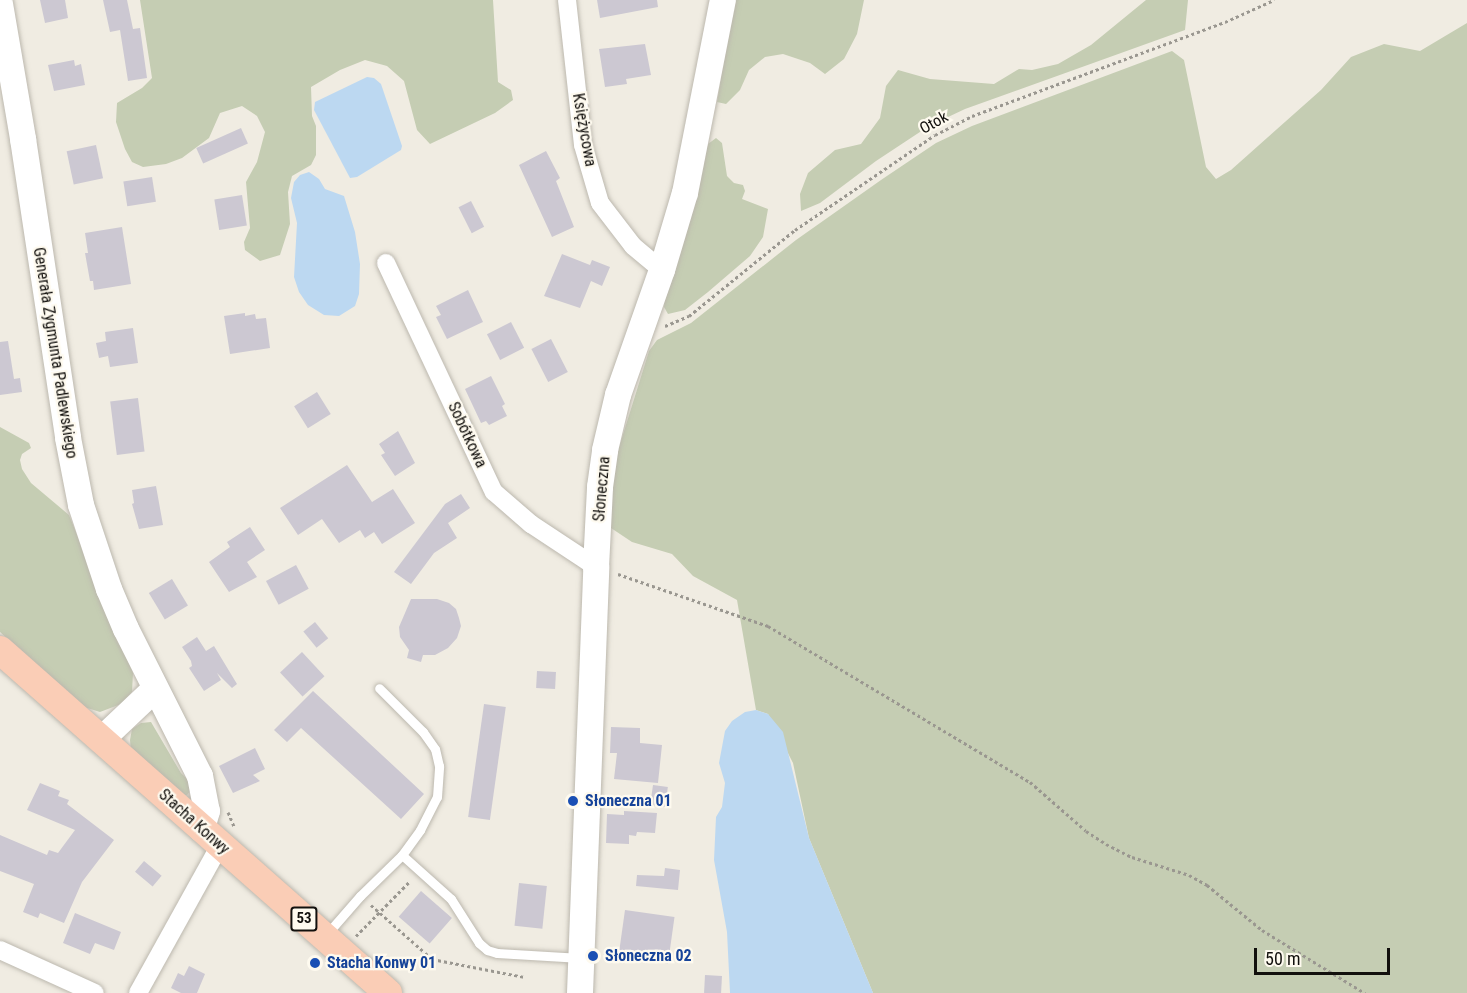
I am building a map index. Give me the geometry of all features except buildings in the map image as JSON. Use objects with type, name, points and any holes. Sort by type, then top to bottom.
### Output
[{"type":"main road","name":"Stacha Konwy","points":[[0,650],[101,740],[220,836],[324,937],[388,993]]},
{"type":"street","name":"Księżycowa","points":[[567,0],[583,145],[600,203],[633,246],[662,270]]},
{"type":"street","name":"Słoneczna","points":[[580,993],[596,567],[600,487],[605,450],[618,395],[662,270],[685,193],[723,0]]},
{"type":"street","name":"Generała Zygmunta Padlewskiego","points":[[0,4],[23,139],[68,438],[81,505],[109,589],[155,689],[200,776],[207,811],[220,836]]},
{"type":"street","name":"Sobótkowa","points":[[386,263],[494,492],[531,524],[596,567]]},
{"type":"street","points":[[101,740],[155,689]]},
{"type":"street","points":[[138,993],[220,836]]},
{"type":"street","points":[[0,950],[94,993]]},
{"type":"lane","points":[[324,937],[360,896],[402,855],[420,830],[437,797],[439,766],[435,749],[423,732],[379,688]]},
{"type":"lane","points":[[402,855],[451,899],[479,943],[488,950],[497,953],[582,958]]},
{"type":"path","name":"Otok","points":[[642,327],[664,327],[689,316],[795,230],[935,135],[972,117],[1225,22],[1274,0]]},
{"type":"path","points":[[596,567],[768,626],[1030,782],[1086,831],[1106,844],[1132,857],[1189,875],[1207,885],[1262,930],[1365,993]]},
{"type":"path","points":[[220,836],[225,804]]},
{"type":"path","points":[[354,938],[419,871]]},
{"type":"path","points":[[360,896],[432,959],[525,977]]},
{"type":"green space","points":[[140,0],[493,0],[498,82],[511,90],[513,100],[495,113],[430,144],[417,130],[404,81],[387,66],[365,60],[340,70],[311,87],[312,116],[316,126],[316,155],[311,165],[292,176],[288,192],[290,224],[280,255],[260,261],[245,250],[244,242],[250,228],[246,182],[257,162],[265,132],[257,116],[242,106],[220,113],[209,138],[182,158],[166,164],[143,167],[132,162],[125,149],[116,122],[117,103],[142,88],[152,78]]},
{"type":"green space","points":[[734,0],[864,0],[857,34],[844,59],[825,74],[810,63],[783,54],[765,57],[749,70],[740,90],[726,104],[717,102]]},
{"type":"green space","points":[[1146,0],[1188,0],[1185,30],[965,109],[929,126],[876,161],[820,203],[801,211],[800,194],[808,173],[835,150],[861,144],[880,118],[886,86],[898,70],[930,79],[994,84],[1019,69],[1032,70],[1058,64],[1091,45]]},
{"type":"green space","points":[[1467,23],[1467,993],[873,993],[809,838],[793,763],[768,714],[756,710],[737,600],[693,576],[672,554],[632,542],[611,528],[609,507],[616,457],[649,351],[657,340],[691,323],[796,240],[881,180],[936,143],[972,126],[1172,51],[1184,60],[1206,167],[1216,179],[1231,170],[1321,90],[1351,57],[1384,44],[1420,51]]},
{"type":"green space","points":[[716,138],[722,143],[727,176],[734,183],[743,185],[745,191],[742,199],[768,209],[763,237],[750,256],[708,292],[685,310],[668,314],[664,307],[665,292],[708,144]]},
{"type":"green space","points":[[0,427],[29,443],[31,448],[22,454],[20,460],[22,469],[31,483],[69,515],[133,673],[132,692],[121,704],[100,712],[84,707],[0,632]]},
{"type":"green space","points":[[151,722],[181,773],[189,781],[191,790],[187,795],[181,795],[131,750],[132,729],[141,723]]},
{"type":"water","points":[[367,77],[374,78],[381,84],[402,146],[401,150],[357,177],[350,178],[314,110],[315,102]]},
{"type":"water","points":[[309,172],[319,179],[325,189],[344,196],[355,232],[360,264],[359,294],[355,306],[339,316],[324,315],[308,305],[299,292],[294,277],[297,223],[291,198],[294,182],[300,175]]},
{"type":"water","points":[[756,710],[768,714],[783,732],[809,838],[873,993],[730,993],[727,932],[714,860],[716,817],[722,807],[725,783],[719,763],[725,731],[732,721],[745,712]]},
{"type":"place","name":"Słoneczna 01","points":[[573,801]]},
{"type":"place","name":"Słoneczna 02","points":[[593,956]]},
{"type":"place","name":"Stacha Konwy 01","points":[[315,963]]}]
